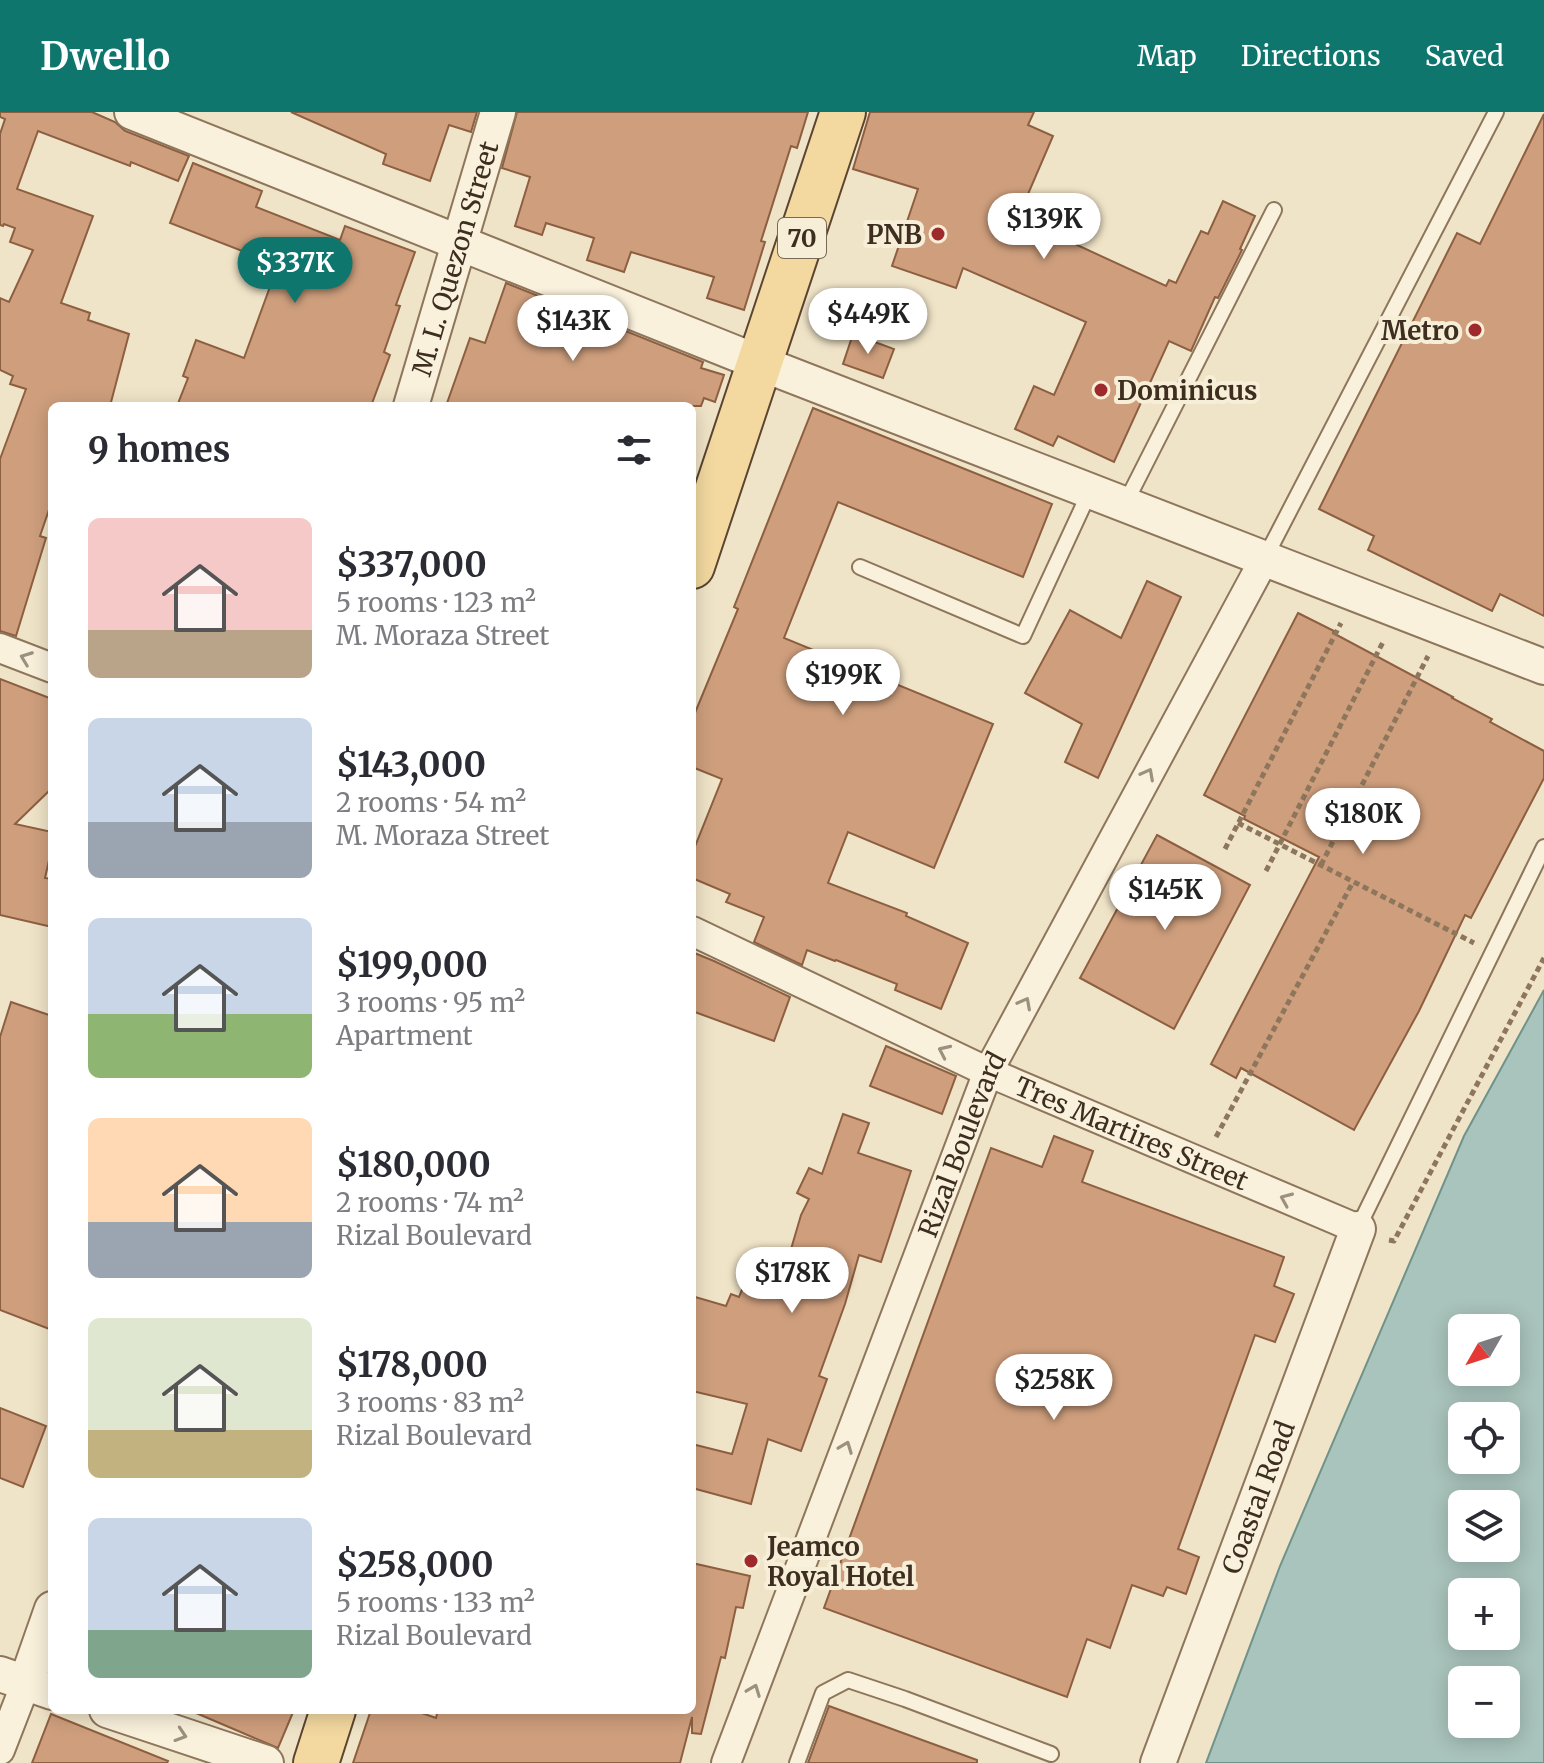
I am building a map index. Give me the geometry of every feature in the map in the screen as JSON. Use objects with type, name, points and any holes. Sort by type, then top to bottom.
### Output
[{"type":"main road","name":"70","points":[[696,554],[843,112]]},
{"type":"main road","points":[[316,1763],[332,1714]]},
{"type":"street","points":[[132,112],[760,363],[1544,667]]},
{"type":"street","name":"M. L. Quezon Street","points":[[412,402],[498,112]]},
{"type":"street","name":"Rizal Boulevard","points":[[726,1763],[988,1072],[1265,558]]},
{"type":"street","points":[[0,648],[48,666]]},
{"type":"street","name":"Tres Martires Street","points":[[696,933],[988,1072],[1358,1229]]},
{"type":"street","name":"Coastal Road","points":[[1158,1763],[1358,1229]]},
{"type":"street","points":[[0,1750],[48,1620]]},
{"type":"street","points":[[119,1714],[266,1763]]},
{"type":"lane","points":[[1265,558],[1496,112]]},
{"type":"lane","points":[[1125,504],[1274,210]]},
{"type":"lane","points":[[860,567],[1023,636],[1091,491]]},
{"type":"lane","points":[[1358,1229],[1544,847]]},
{"type":"lane","points":[[797,1763],[823,1693],[848,1680],[1051,1754]]},
{"type":"path","points":[[1225,849],[1356,594]]},
{"type":"path","points":[[1266,871],[1399,611]]},
{"type":"path","points":[[1321,865],[1443,628]]},
{"type":"path","points":[[1238,823],[1493,953]]},
{"type":"path","points":[[1202,1163],[1353,882]]},
{"type":"path","points":[[1394,1241],[1544,958]]},
{"type":"water","points":[[1544,990],[1544,1763],[1206,1763],[1280,1566],[1464,1136]]},
{"type":"building","points":[[0,112],[92,112],[115,122],[125,131],[189,156],[178,181],[38,131],[17,189],[93,216],[61,303],[90,313],[88,320],[129,334],[111,402],[48,402],[48,513],[40,536],[46,538],[16,636],[0,631],[0,459],[26,389],[10,384],[13,376],[0,370],[0,298],[9,302],[33,250],[10,242],[15,228],[0,225],[0,134],[5,119],[0,117]]},
{"type":"building","points":[[291,112],[477,112],[471,132],[449,125],[430,181],[383,164],[386,154]]},
{"type":"building","points":[[517,112],[808,112],[797,148],[791,146],[761,241],[765,242],[744,310],[707,298],[714,277],[631,252],[624,272],[587,260],[594,238],[546,223],[542,235],[515,226],[530,177],[502,168]]},
{"type":"building","points":[[870,112],[1034,112],[1028,125],[1053,136],[1028,194],[1088,221],[1077,245],[1166,286],[1169,280],[1176,283],[1201,231],[1208,234],[1223,201],[1255,216],[1242,250],[1218,298],[1215,297],[1191,351],[1169,341],[1114,462],[1058,436],[1053,446],[1015,429],[1034,386],[1054,395],[1086,322],[963,268],[956,288],[892,266],[918,189],[853,169]]},
{"type":"building","name":"Metro","points":[[1544,114],[1544,616],[1500,594],[1492,611],[1368,550],[1374,536],[1319,509],[1457,233],[1480,244]]},
{"type":"building","points":[[193,163],[262,191],[256,207],[340,240],[345,226],[415,252],[396,305],[400,306],[384,352],[390,355],[372,402],[179,402],[188,378],[183,376],[196,340],[244,358],[271,284],[261,280],[268,261],[170,223]]},
{"type":"building","points":[[506,283],[703,362],[701,368],[724,375],[715,402],[704,398],[701,406],[696,406],[696,402],[447,402],[470,338],[485,343]]},
{"type":"building","points":[[853,334],[894,349],[883,378],[843,364]]},
{"type":"building","points":[[813,408],[1052,504],[1023,577],[838,502],[784,638],[993,724],[934,868],[848,832],[828,883],[907,913],[906,916],[968,943],[941,1009],[895,990],[897,984],[836,960],[807,950],[802,965],[754,942],[764,917],[726,902],[730,894],[696,880],[696,844],[722,779],[696,769],[696,710],[738,609],[734,607]]},
{"type":"building","points":[[1147,581],[1181,597],[1098,778],[1065,762],[1082,724],[1025,693],[1070,610],[1121,638]]},
{"type":"building","points":[[1298,613],[1453,697],[1492,719],[1490,722],[1544,751],[1544,778],[1471,918],[1465,915],[1419,1011],[1354,1130],[1241,1068],[1236,1078],[1211,1064],[1319,857],[1204,795]]},
{"type":"building","points":[[0,679],[48,697],[48,792],[15,824],[48,831],[45,878],[48,878],[48,926],[0,915]]},
{"type":"building","points":[[1157,835],[1250,885],[1174,1029],[1080,978]]},
{"type":"building","points":[[696,954],[790,997],[774,1041],[696,1012]]},
{"type":"building","points":[[11,1002],[48,1015],[48,1328],[0,1310],[0,1037]]},
{"type":"building","points":[[886,1046],[956,1076],[942,1114],[870,1086]]},
{"type":"building","points":[[843,1114],[869,1123],[858,1153],[911,1171],[881,1262],[859,1255],[819,1376],[827,1379],[801,1451],[768,1439],[751,1504],[696,1489],[696,1445],[732,1454],[747,1404],[696,1392],[696,1297],[726,1306],[731,1294],[739,1297],[744,1285],[777,1297],[801,1215],[809,1199],[797,1193],[809,1168],[822,1174]]},
{"type":"building","points":[[1054,1136],[1093,1151],[1082,1182],[1284,1257],[1274,1286],[1294,1294],[1275,1342],[1255,1335],[1178,1549],[1199,1557],[1186,1594],[1167,1587],[1163,1596],[1132,1585],[1110,1648],[1087,1639],[1067,1697],[824,1608],[991,1148],[1042,1167]]},
{"type":"building","points":[[0,1408],[46,1426],[23,1487],[0,1478]]},
{"type":"building","points":[[696,1564],[750,1576],[743,1608],[736,1607],[725,1658],[721,1657],[701,1734],[692,1733],[692,1717],[680,1763],[353,1763],[370,1714],[424,1714],[436,1718],[437,1714],[696,1714]]},
{"type":"building","points":[[829,1706],[977,1760],[977,1763],[808,1763]]},
{"type":"building","points":[[51,1714],[168,1761],[32,1763]]},
{"type":"building","points":[[198,1714],[292,1714],[278,1748]]},
{"type":"place","name":"PNB","points":[[938,234]]},
{"type":"place","name":"Metro","points":[[1475,330]]},
{"type":"place","name":"Dominicus","points":[[1101,390]]},
{"type":"place","name":"Jeamco Royal Hotel","points":[[751,1561]]}]
